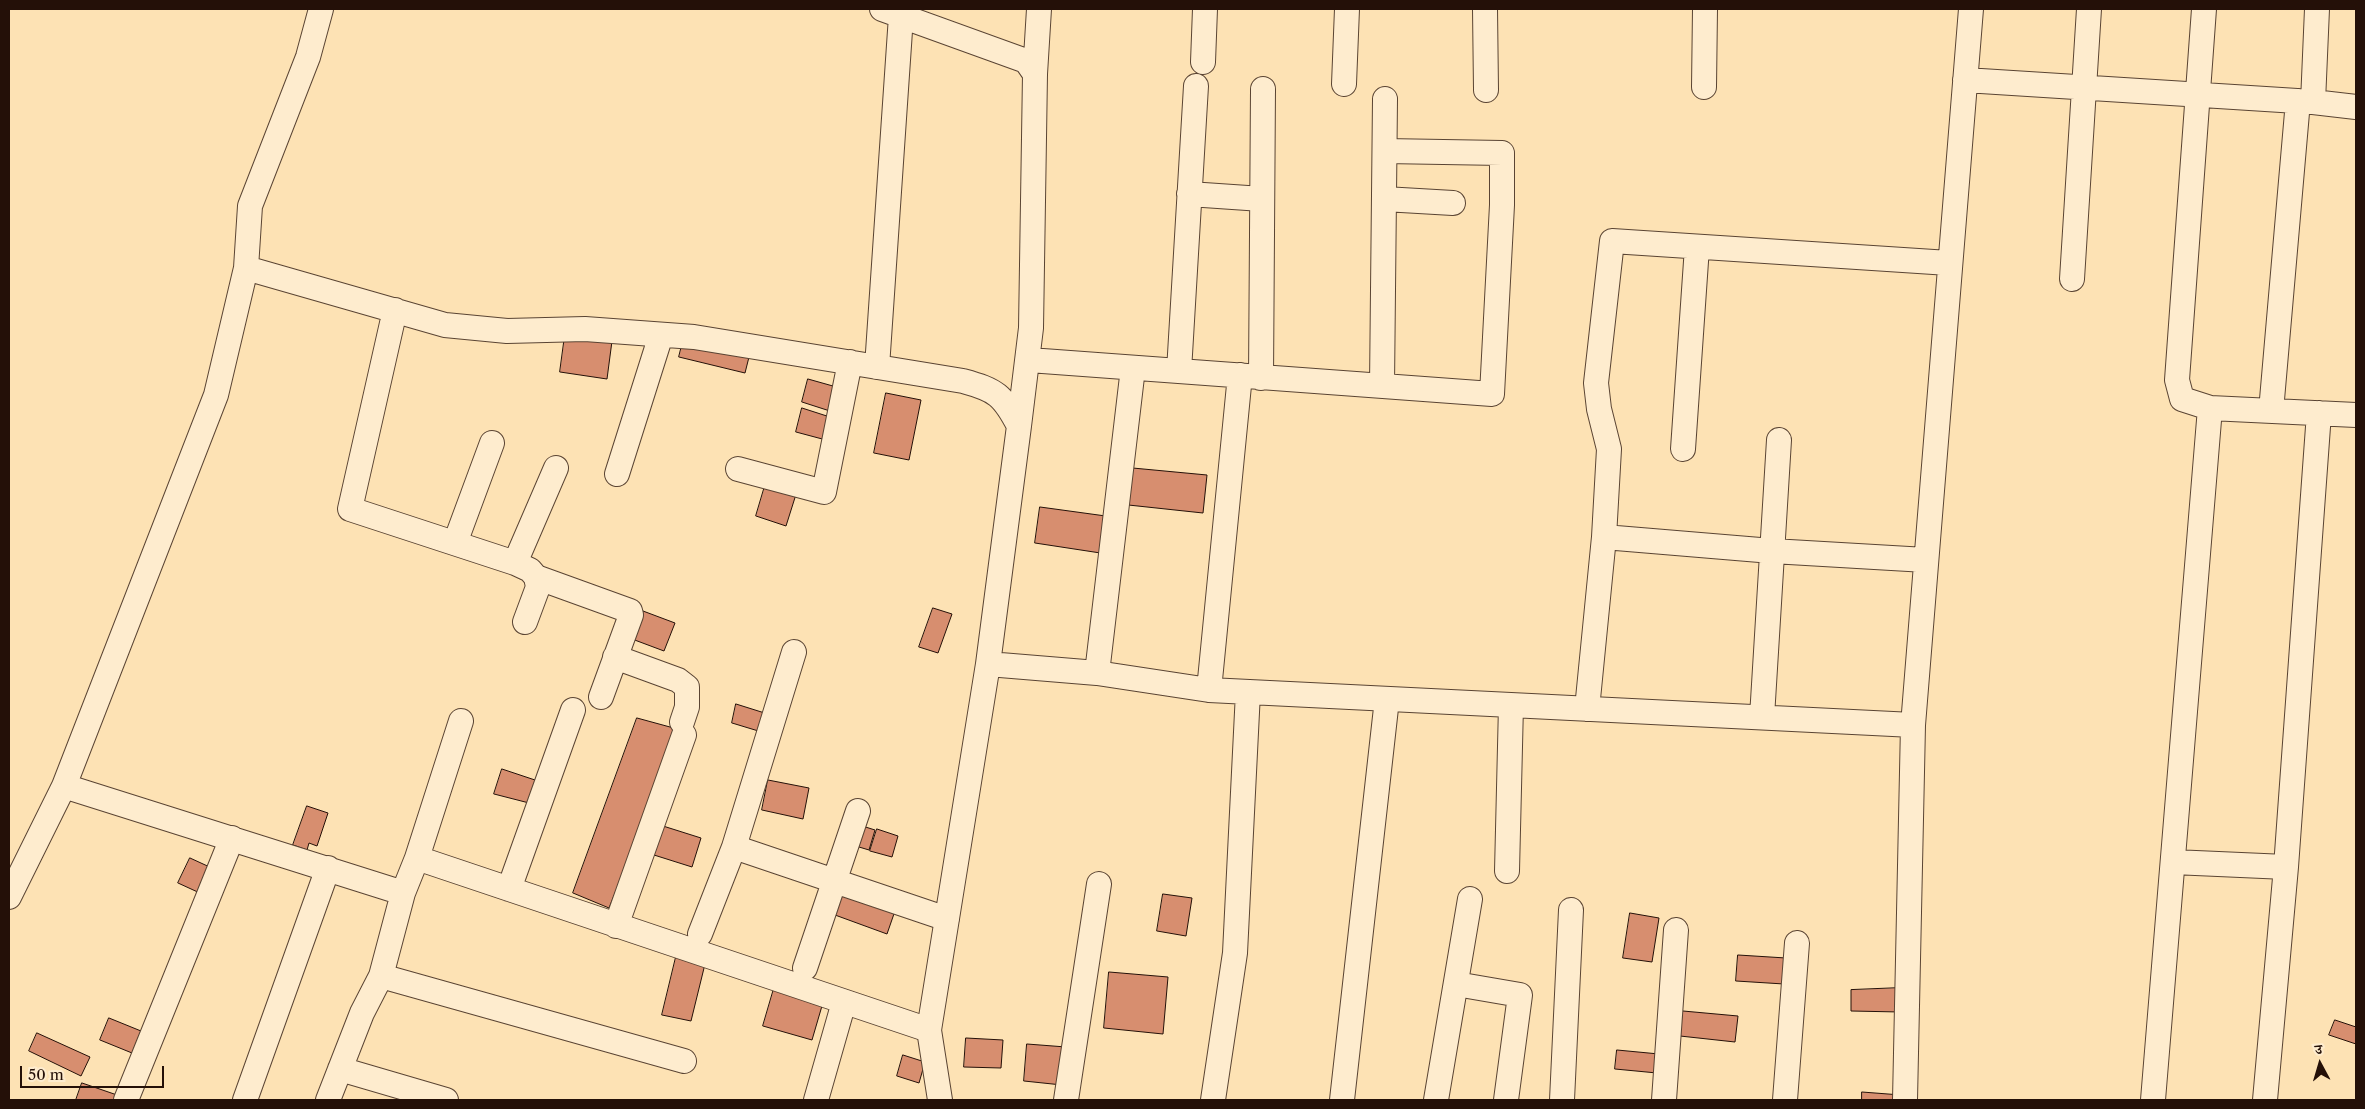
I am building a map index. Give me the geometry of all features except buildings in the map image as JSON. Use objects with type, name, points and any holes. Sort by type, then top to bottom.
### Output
[{"type":"street","points":[[9,897],[64,786],[216,395],[246,268],[250,206],[308,57],[321,9]]},
{"type":"street","points":[[940,1100],[929,1030],[988,664],[1018,426],[1029,360],[1035,74],[1039,9]]},
{"type":"street","points":[[1203,62],[1205,9]]},
{"type":"street","points":[[1344,84],[1347,9]]},
{"type":"street","points":[[1485,9],[1486,90]]},
{"type":"street","points":[[1704,87],[1706,9]]},
{"type":"street","points":[[1905,1100],[1913,725],[1971,9]]},
{"type":"street","points":[[2072,280],[2089,9]]},
{"type":"street","points":[[2204,9],[2177,380],[2182,399],[2210,408],[2356,415]]},
{"type":"street","points":[[2271,411],[2317,9]]},
{"type":"street","points":[[877,367],[891,12],[1026,61],[1035,74]]},
{"type":"street","points":[[1964,80],[2356,107]]},
{"type":"street","points":[[1179,371],[1196,86]]},
{"type":"street","points":[[1208,690],[1250,377],[1262,199],[1263,89]]},
{"type":"street","points":[[1382,386],[1385,99]]},
{"type":"street","points":[[1029,360],[1492,394],[1502,205],[1502,153],[1385,151]]},
{"type":"street","points":[[1189,194],[1262,199]]},
{"type":"street","points":[[1384,199],[1453,203]]},
{"type":"street","points":[[1587,709],[1594,656],[1609,449],[1599,409],[1596,383],[1612,241],[1949,263]]},
{"type":"street","points":[[1683,449],[1697,246]]},
{"type":"street","points":[[246,268],[445,325],[507,331],[585,329],[694,337],[963,381],[988,388],[1007,403],[1018,426]]},
{"type":"street","points":[[395,310],[350,509],[530,570],[536,577],[538,587],[525,622]]},
{"type":"street","points":[[617,474],[661,334]]},
{"type":"street","points":[[738,470],[824,492],[850,362]]},
{"type":"street","points":[[1097,673],[1133,368]]},
{"type":"street","points":[[2153,1100],[2210,408]]},
{"type":"street","points":[[2265,1100],[2286,867],[2319,413]]},
{"type":"street","points":[[1762,718],[1779,440]]},
{"type":"street","points":[[455,543],[492,443]]},
{"type":"street","points":[[514,563],[556,468]]},
{"type":"street","points":[[1604,536],[1772,551],[1926,560]]},
{"type":"street","points":[[536,577],[630,611],[631,615],[601,697]]},
{"type":"street","points":[[700,934],[734,847],[794,652]]},
{"type":"street","points":[[615,656],[678,680],[687,687],[687,707],[683,729],[616,926]]},
{"type":"street","points":[[988,664],[1097,673],[1208,690],[1913,725]]},
{"type":"street","points":[[1213,1100],[1235,953],[1248,692]]},
{"type":"street","points":[[1342,1100],[1387,698]]},
{"type":"street","points":[[1507,871],[1511,705]]},
{"type":"street","points":[[508,889],[572,710]]},
{"type":"street","points":[[328,1100],[362,1013],[381,976],[403,893],[417,858],[461,721]]},
{"type":"street","points":[[64,786],[403,893]]},
{"type":"street","points":[[805,968],[858,811]]},
{"type":"street","points":[[126,1100],[232,838]]},
{"type":"street","points":[[734,847],[947,919]]},
{"type":"street","points":[[417,858],[929,1030]]},
{"type":"street","points":[[2173,862],[2286,867]]},
{"type":"street","points":[[245,1100],[328,868]]},
{"type":"street","points":[[1066,1100],[1100,884]]},
{"type":"street","points":[[1436,1100],[1470,899]]},
{"type":"street","points":[[1562,1100],[1571,910]]},
{"type":"street","points":[[1664,1100],[1676,930]]},
{"type":"street","points":[[1785,1100],[1797,943]]},
{"type":"street","points":[[381,976],[684,1061]]},
{"type":"street","points":[[1456,984],[1520,995],[1506,1100]]},
{"type":"street","points":[[816,1100],[844,1002]]},
{"type":"street","points":[[340,1069],[446,1100]]}]
